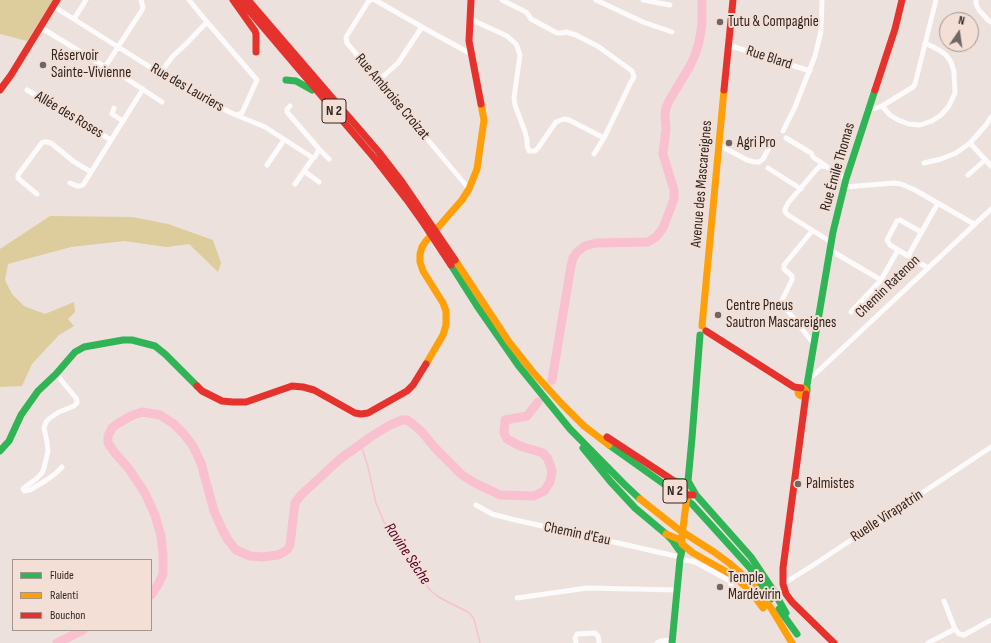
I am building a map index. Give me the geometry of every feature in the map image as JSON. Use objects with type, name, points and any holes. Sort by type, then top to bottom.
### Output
[{"type":"main road","points":[[233,0],[255,31],[256,52]]},
{"type":"main road","name":"N 2","points":[[240,0],[427,222]]},
{"type":"main road","name":"N 2","points":[[248,0],[402,182],[444,249],[477,306],[518,365],[570,428],[624,484],[643,501],[678,529],[729,563],[752,584],[796,639]]},
{"type":"main road","points":[[0,451],[9,441],[21,415],[38,391],[56,374],[75,352],[84,346],[123,340],[132,340],[155,346],[202,390],[222,400],[233,402],[246,402],[292,386],[303,387],[314,390],[355,413],[361,414],[368,413],[407,391],[413,385],[443,335],[446,325],[446,311],[443,303],[423,271],[420,262],[422,247],[462,200],[469,189],[477,169],[484,120],[471,54],[471,0]]},
{"type":"main road","name":"Avenue des Mascareignes","points":[[672,642],[676,590],[687,496],[686,487],[688,481],[703,331],[732,0]]},
{"type":"main road","name":"Rue Émile Thomas","points":[[803,389],[814,344],[833,232],[846,179],[895,29],[902,0]]},
{"type":"main road","points":[[0,90],[11,75],[55,3]]},
{"type":"main road","points":[[286,80],[304,85],[324,99]]},
{"type":"main road","name":"N 2","points":[[444,249],[532,371],[584,426],[692,504],[750,568],[796,639]]},
{"type":"main road","points":[[703,331],[713,335],[803,389],[804,405],[783,568],[783,584],[786,594],[792,602],[834,643]]},
{"type":"main road","points":[[532,371],[604,435],[674,481],[682,487],[687,496],[696,495]]},
{"type":"main road","points":[[570,428],[578,442],[610,481],[640,512],[666,534],[681,551],[693,552],[726,571],[741,582],[762,606],[788,643]]},
{"type":"main road","points":[[674,481],[688,481],[696,495],[720,520],[750,557],[773,590],[787,615],[796,639]]},
{"type":"main road","points":[[666,534],[678,539],[681,551]]},
{"type":"street","points":[[74,19],[86,0]]},
{"type":"street","points":[[105,67],[142,10],[142,0]]},
{"type":"street","points":[[160,73],[172,56],[186,44],[206,22],[189,0]]},
{"type":"street","name":"Rue Ambroise Croizat","points":[[371,0],[368,2],[346,37],[347,43],[469,189]]},
{"type":"street","points":[[375,0],[471,54]]},
{"type":"street","points":[[502,0],[524,11],[531,19],[557,32],[576,35],[599,48],[630,69],[634,74],[632,82],[604,138],[594,154]]},
{"type":"street","points":[[596,0],[642,22],[672,32]]},
{"type":"street","points":[[643,0],[670,5]]},
{"type":"street","name":"Rue Blard","points":[[784,132],[816,56],[820,31],[822,0]]},
{"type":"street","points":[[867,111],[882,106],[915,84],[936,0]]},
{"type":"street","points":[[976,0],[978,10],[991,22]]},
{"type":"street","name":"Rue des Lauriers","points":[[55,3],[74,19],[196,96],[236,115],[242,113],[257,80],[206,22]]},
{"type":"street","points":[[470,19],[507,36],[516,44],[520,55],[514,98],[525,132],[529,151],[535,151],[556,122],[561,120],[569,120],[604,138]]},
{"type":"street","points":[[40,26],[111,71],[121,75],[162,102]]},
{"type":"street","points":[[378,80],[398,63],[422,27]]},
{"type":"street","points":[[882,106],[898,120],[909,124],[920,124],[932,121],[941,115],[949,106],[955,93],[954,72],[951,62],[946,55],[925,43]]},
{"type":"street","name":"Rue Blard","points":[[728,45],[810,71]]},
{"type":"street","points":[[70,183],[77,186],[83,185],[142,89]]},
{"type":"street","name":"Allée des Roses","points":[[27,90],[111,140]]},
{"type":"street","points":[[290,106],[287,109],[287,112],[329,159]]},
{"type":"street","points":[[114,108],[112,114],[123,121]]},
{"type":"street","points":[[236,115],[265,127],[313,158]]},
{"type":"street","points":[[924,163],[956,154],[970,143],[991,117]]},
{"type":"street","points":[[786,138],[811,153],[813,157],[846,179]]},
{"type":"street","points":[[267,165],[284,140]]},
{"type":"street","points":[[37,194],[18,178],[18,175],[40,144],[44,142],[51,143],[73,161],[91,172]]},
{"type":"street","points":[[970,143],[991,166]]},
{"type":"street","points":[[719,146],[747,160],[759,162],[763,159],[770,146]]},
{"type":"street","points":[[295,184],[313,158],[316,157],[319,149]]},
{"type":"street","points":[[968,175],[985,160]]},
{"type":"street","points":[[827,167],[823,166],[818,168],[788,203],[785,212],[812,231],[832,242]]},
{"type":"street","points":[[768,168],[800,189]]},
{"type":"street","points":[[304,171],[319,182]]},
{"type":"street","points":[[845,186],[894,183],[901,184],[915,190],[974,224]]},
{"type":"street","points":[[908,256],[938,203]]},
{"type":"street","name":"Chemin Ratenon","points":[[803,389],[818,371],[991,209]]},
{"type":"street","points":[[922,232],[900,220],[897,220],[886,240],[890,245],[928,268]]},
{"type":"street","points":[[812,231],[784,265],[784,269],[792,276],[792,280],[782,300],[783,305],[814,344]]},
{"type":"street","points":[[830,250],[881,280]]},
{"type":"street","points":[[851,312],[881,280],[898,250]]},
{"type":"street","points":[[56,374],[76,398],[77,403],[74,406],[59,412],[46,422],[44,428],[48,451],[46,463],[42,473],[23,490],[30,490],[40,484],[55,474],[62,466]]},
{"type":"street","name":"Ruelle Virapatrin","points":[[783,584],[991,447]]},
{"type":"street","name":"Chemin d'Eau","points":[[476,505],[492,514],[511,519],[681,551],[695,562],[730,581],[730,591]]},
{"type":"street","points":[[517,598],[587,588],[676,590]]},
{"type":"street","points":[[944,601],[955,629],[959,634],[964,635],[991,620]]},
{"type":"street","points":[[928,643],[955,629]]},
{"type":"street","points":[[576,643],[575,638],[577,634],[595,633],[598,636],[599,643]]},
{"type":"street","points":[[656,643],[661,641],[672,642]]},
{"type":"shaded area","points":[[0,0],[53,0],[27,41],[0,34]]},
{"type":"shaded area","points":[[50,216],[132,217],[168,224],[213,240],[221,263],[218,272],[189,244],[167,247],[124,241],[71,247],[8,264],[5,280],[12,294],[24,306],[45,314],[74,302],[75,312],[68,319],[74,326],[59,335],[32,364],[22,386],[0,387],[0,249]]},
{"type":"waterway","points":[[552,380],[571,266],[573,258],[577,252],[585,246],[596,243],[648,242],[656,237],[663,228],[674,199],[674,190],[663,154],[666,129],[666,108],[695,55],[702,24],[702,0]]},
{"type":"waterway","points":[[152,594],[163,574],[161,536],[155,515],[145,493],[129,469],[108,443],[108,436],[112,428],[131,416],[142,412],[160,415],[174,424],[183,433],[193,446],[201,463],[214,511],[228,540],[236,550],[250,556],[262,557],[278,555],[287,550],[290,545],[295,503],[301,495],[340,459],[372,436],[390,425],[402,420],[407,420],[413,424],[462,475],[475,483],[500,495],[534,496],[544,491],[550,482],[552,471],[548,459],[543,453],[520,446],[507,439],[504,433],[505,420],[527,416],[538,402]]},
{"type":"waterway","name":"Ravine Sèche","points":[[361,445],[368,467],[376,503],[384,522],[404,546],[419,575],[430,590],[437,596],[471,615],[474,619],[480,643]]},
{"type":"waterway","points":[[57,643],[81,631]]},
{"type":"traffic: fast","points":[[286,80],[296,81],[312,90]]},
{"type":"traffic: fast","points":[[807,391],[833,232],[846,179],[875,90]]},
{"type":"traffic: fast","points":[[451,265],[477,306],[518,365],[570,429],[640,499]]},
{"type":"traffic: fast","points":[[686,486],[688,481],[692,438],[700,335]]},
{"type":"traffic: fast","points":[[0,451],[9,441],[21,415],[38,391],[56,374],[75,352],[84,347],[123,340],[132,340],[155,346],[197,386]]},
{"type":"traffic: fast","points":[[609,445],[692,504],[750,568],[771,599]]},
{"type":"traffic: fast","points":[[583,448],[610,481],[635,508],[666,534],[679,550]]},
{"type":"traffic: fast","points":[[674,481],[688,481],[696,495],[751,557],[786,613]]},
{"type":"traffic: fast","points":[[672,643],[680,559],[683,546]]},
{"type":"traffic: fast","points":[[779,609],[797,634]]},
{"type":"traffic: slow","points":[[702,326],[724,90]]},
{"type":"traffic: slow","points":[[426,364],[443,335],[446,325],[446,311],[443,303],[423,271],[420,262],[420,254],[426,241],[462,200],[469,189],[477,169],[484,120],[481,104]]},
{"type":"traffic: slow","points":[[455,260],[509,342],[532,371],[584,426],[609,445]]},
{"type":"traffic: slow","points":[[800,388],[804,388],[806,392],[804,396],[800,396],[798,394],[798,390],[800,388]]},
{"type":"traffic: slow","points":[[682,536],[687,496]]},
{"type":"traffic: slow","points":[[640,499],[678,529],[729,563],[752,583],[771,608],[792,643]]},
{"type":"traffic: slow","points":[[666,534],[678,539],[682,538],[682,544],[693,553],[734,576],[751,592],[763,608]]},
{"type":"traffic: jam","points":[[0,90],[11,75],[57,0]]},
{"type":"traffic: jam","points":[[233,0],[255,31],[256,52]]},
{"type":"traffic: jam","points":[[240,0],[376,160],[407,200],[451,265]]},
{"type":"traffic: jam","points":[[248,0],[378,151],[402,182],[455,260]]},
{"type":"traffic: jam","points":[[471,0],[469,41],[481,104]]},
{"type":"traffic: jam","points":[[724,90],[733,0]]},
{"type":"traffic: jam","points":[[875,90],[895,29],[902,0]]},
{"type":"traffic: jam","points":[[706,331],[794,387],[801,388]]},
{"type":"traffic: jam","points":[[197,386],[202,391],[222,401],[233,402],[246,402],[292,386],[303,387],[314,390],[355,413],[361,414],[368,413],[407,391],[413,385],[426,364]]},
{"type":"traffic: jam","points":[[806,394],[783,568],[783,584],[786,594],[792,602],[834,643]]},
{"type":"traffic: jam","points":[[607,437],[674,481],[682,487],[687,495],[693,495]]},
{"type":"place","name":"Tutu & Compagnie","points":[[720,22]]},
{"type":"place","name":"Réservoir Sainte-Vivienne","points":[[43,65]]},
{"type":"place","name":"Agri Pro","points":[[729,143]]},
{"type":"place","name":"Centre Pneus Sautron Mascareignes","points":[[718,315]]},
{"type":"place","name":"Palmistes","points":[[798,484]]},
{"type":"place","name":"Temple Mardévirin","points":[[720,587]]}]
